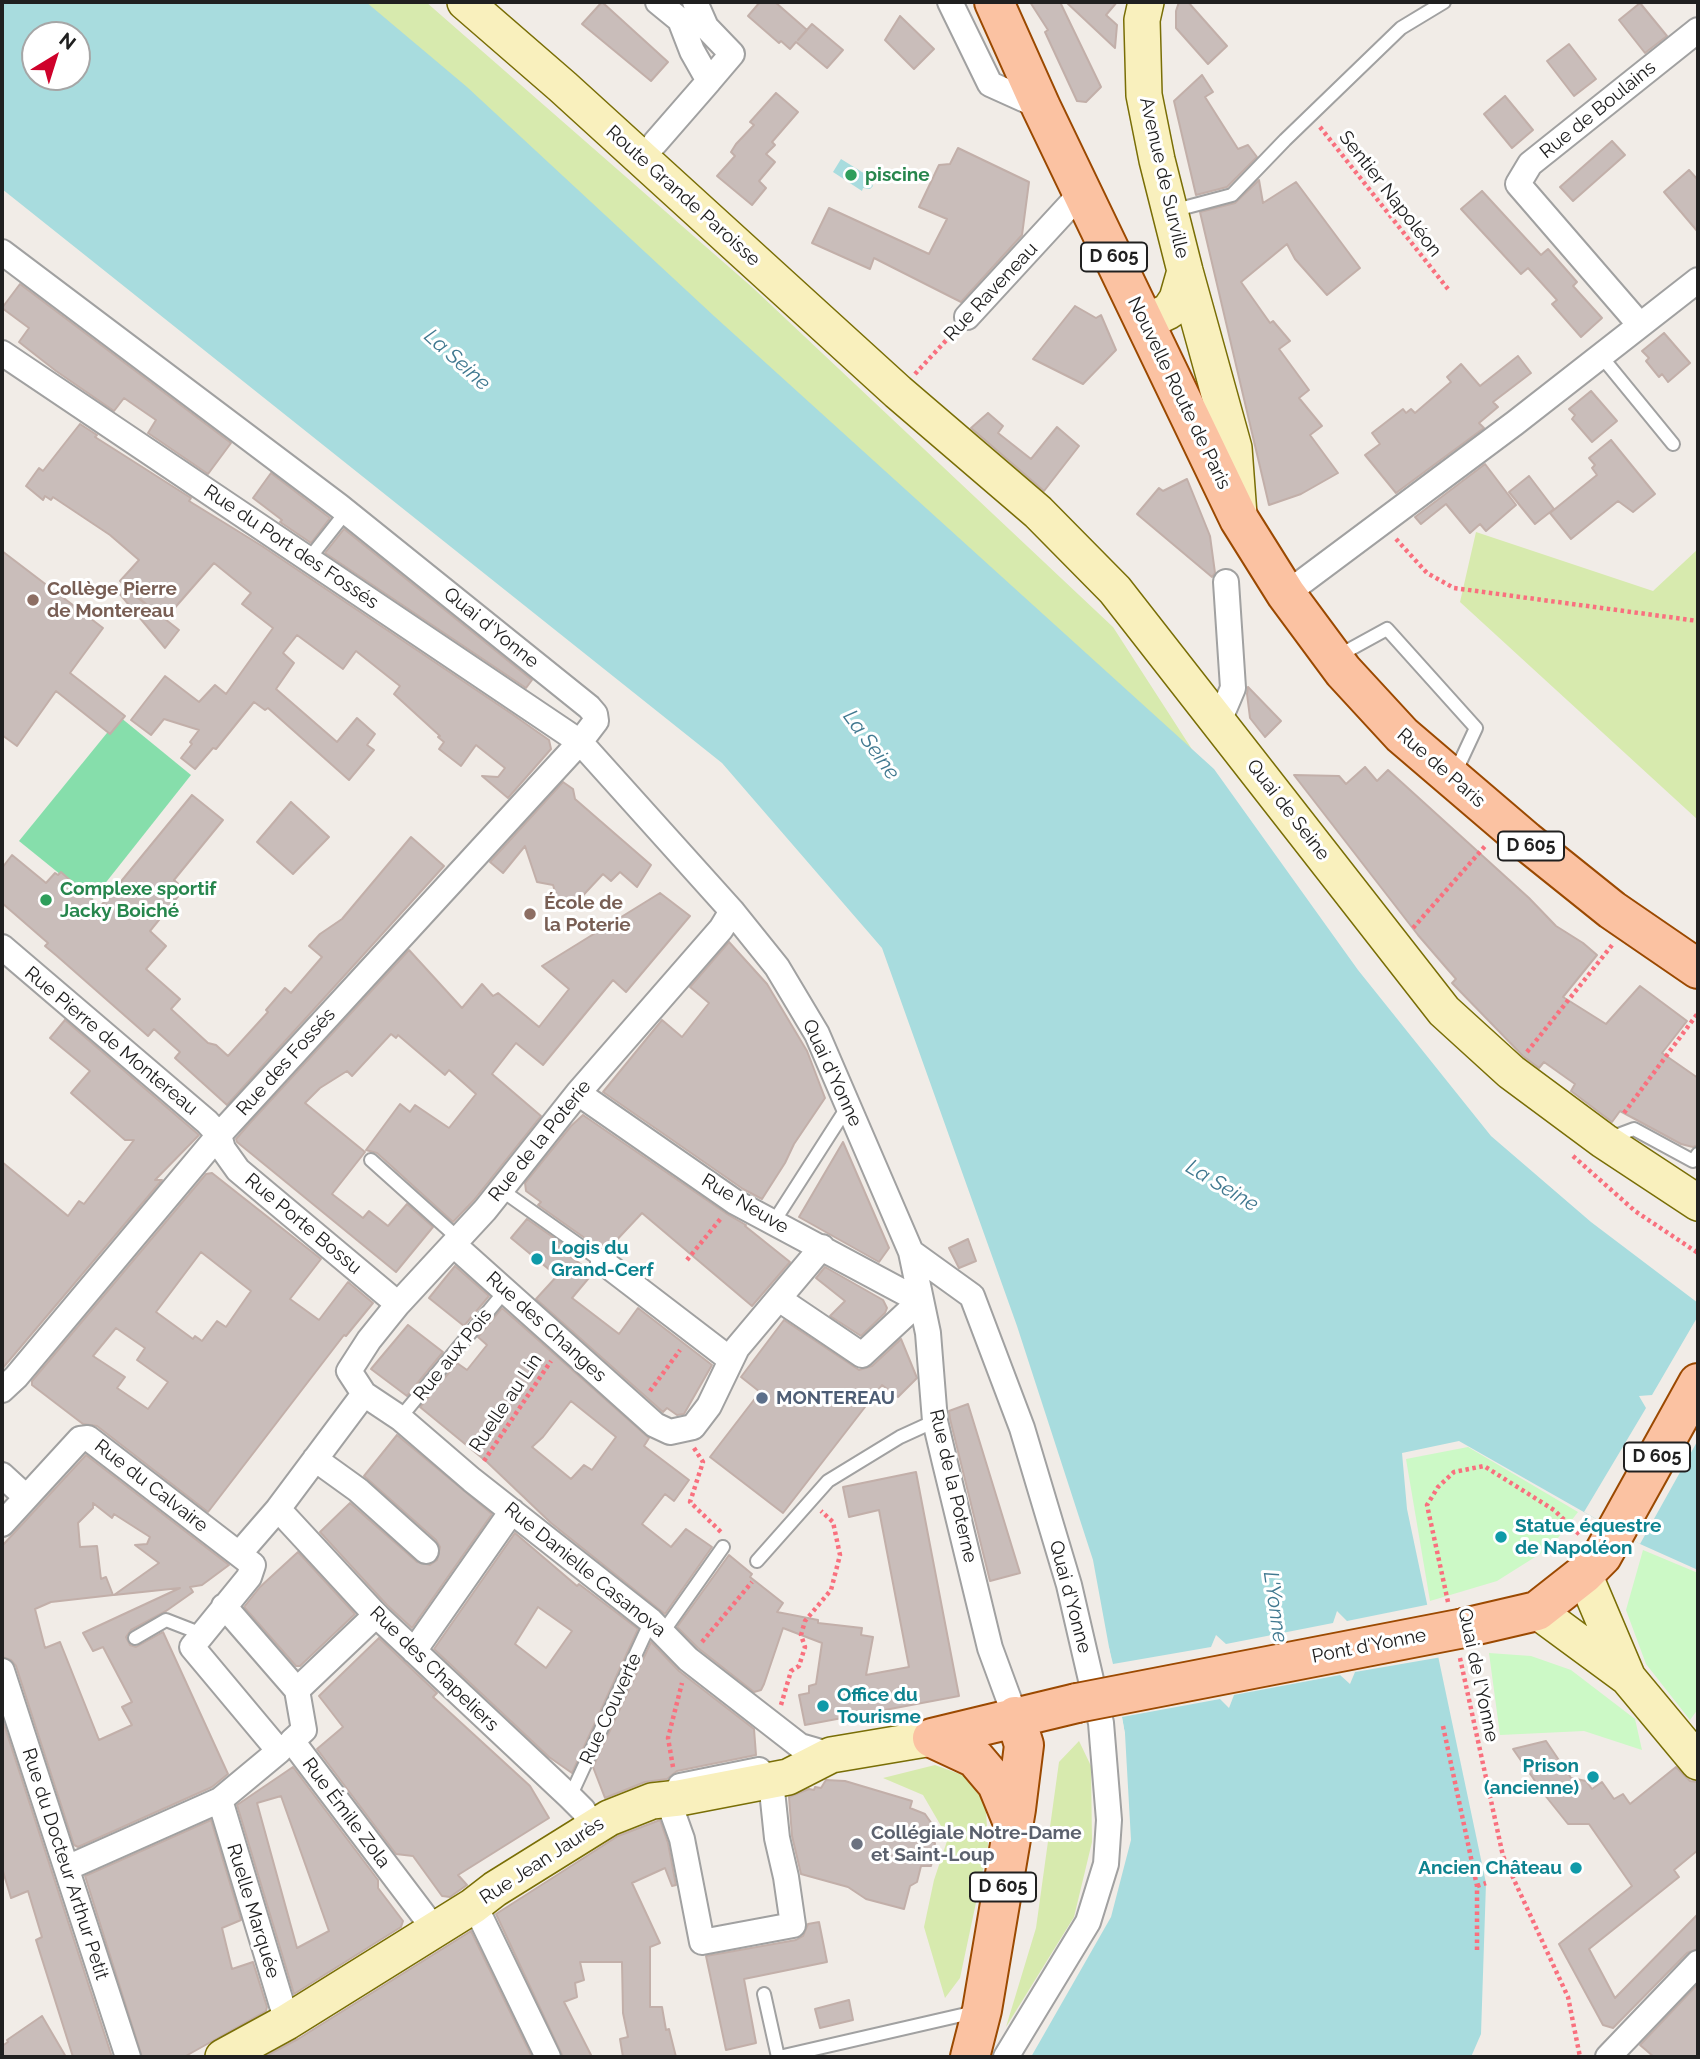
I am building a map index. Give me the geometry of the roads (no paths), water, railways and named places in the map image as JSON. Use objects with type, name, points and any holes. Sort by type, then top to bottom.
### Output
[{"type":"main road","name":"Route Grande Paroisse","points":[[466,2],[898,392]]},
{"type":"main road","name":"Nouvelle Route de Paris","points":[[994,2],[1041,107],[1239,519]]},
{"type":"main road","name":"Avenue de Surville","points":[[1146,2],[1142,20],[1144,95],[1185,271],[1234,448],[1239,519]]},
{"type":"main road","name":"Avenue de Surville","points":[[1150,335],[1177,299],[1185,271]]},
{"type":"main road","points":[[1150,335],[1201,322]]},
{"type":"main road","name":"Quai de Seine","points":[[898,392],[1038,512],[1115,590],[1444,1011],[1511,1072],[1604,1141],[1695,1197]]},
{"type":"main road","name":"D 605","points":[[1239,519],[1286,594],[1338,665]]},
{"type":"main road","name":"Rue de Paris","points":[[1338,665],[1402,735],[1505,824],[1620,917],[1698,969]]},
{"type":"main road","name":"Rue de Paris","points":[[1620,917],[1698,996]]},
{"type":"main road","name":"D 605","points":[[1537,1611],[1601,1553],[1698,1383]]},
{"type":"main road","points":[[1601,1553],[1629,1678]]},
{"type":"main road","points":[[1537,1611],[1629,1678],[1698,1762]]},
{"type":"main road","name":"Pont d'Yonne","points":[[1015,1716],[1458,1632],[1537,1611]]},
{"type":"main road","name":"D 605","points":[[970,2057],[982,2010],[1024,1745],[1015,1716]]},
{"type":"main road","name":"Rue Jean Jaurès","points":[[223,2057],[287,2022],[609,1818],[652,1801],[788,1777],[831,1755],[932,1738],[1015,1716]]},
{"type":"main road","points":[[932,1738],[975,1758],[997,1784],[1013,1823]]},
{"type":"street","points":[[658,2],[680,20],[692,51],[709,81]]},
{"type":"street","points":[[655,143],[733,54],[706,27],[695,2]]},
{"type":"street","points":[[950,2],[990,84],[1041,107]]},
{"type":"street","name":"Rue de Boulains","points":[[1640,326],[1518,184],[1530,164],[1698,30]]},
{"type":"street","name":"Rue Raveneau","points":[[967,317],[1083,191]]},
{"type":"street","name":"Quai d'Yonne","points":[[2,252],[346,512],[589,707],[595,714],[596,721],[580,742],[732,911],[777,967],[817,1034],[911,1252],[972,1296],[1022,1428],[1069,1585],[1101,1723],[1109,1820],[1106,1864],[1088,1922],[1006,2057]]},
{"type":"street","points":[[1286,594],[1698,280]]},
{"type":"street","name":"Rue du Port des Fossés","points":[[2,353],[580,742]]},
{"type":"street","points":[[1219,721],[1233,688],[1226,582]]},
{"type":"street","name":"Rue des Fossés","points":[[2,1389],[16,1377],[219,1135],[580,742]]},
{"type":"street","name":"Rue de la Poterie","points":[[349,1371],[369,1340],[398,1304],[485,1210],[578,1093],[721,929],[732,911]]},
{"type":"street","name":"Rue Pierre de Montereau","points":[[2,947],[219,1135]]},
{"type":"street","name":"Rue Neuve","points":[[578,1093],[735,1202],[920,1301]]},
{"type":"street","name":"Rue Porte Bossu","points":[[219,1135],[223,1149],[239,1170],[398,1304]]},
{"type":"street","name":"Rue des Changes","points":[[456,1242],[505,1291],[662,1429],[670,1432],[693,1427],[709,1406],[731,1360]]},
{"type":"street","points":[[603,1262],[731,1360],[737,1348],[822,1247]]},
{"type":"street","name":"Rue de la Poterne","points":[[911,1252],[928,1333],[935,1421],[990,1648],[1015,1716]]},
{"type":"street","points":[[779,1299],[862,1355],[920,1301]]},
{"type":"street","name":"Rue Danielle Casanova","points":[[349,1371],[364,1394],[400,1418],[472,1479],[657,1626],[688,1659],[800,1746],[831,1755]]},
{"type":"street","points":[[67,1868],[220,1800],[285,1746],[192,1647],[249,1577],[246,1560],[278,1509],[364,1394]]},
{"type":"street","name":"Rue du Calvaire","points":[[26,1497],[80,1439],[88,1438],[246,1560]]},
{"type":"street","points":[[314,1459],[358,1490],[426,1551]]},
{"type":"street","points":[[2,1475],[26,1497],[2,1524]]},
{"type":"street","name":"Rue des Chapeliers","points":[[278,1509],[376,1615],[570,1797],[583,1810],[593,1826]]},
{"type":"street","points":[[414,1651],[512,1511]]},
{"type":"street","points":[[224,1606],[297,1690],[376,1615]]},
{"type":"street","name":"Rue du Docteur Arthur Petit","points":[[2,1671],[128,2057]]},
{"type":"street","name":"Rue Émile Zola","points":[[297,1690],[304,1730],[285,1746],[435,1930]]},
{"type":"street","points":[[679,1798],[672,1811],[682,1839],[702,1942],[793,1925],[777,1838],[771,1781],[784,1748],[779,1730]]},
{"type":"street","name":"Ruelle Marquée","points":[[220,1800],[287,2022]]},
{"type":"street","points":[[473,1906],[548,2057]]},
{"type":"street","points":[[1608,2057],[1698,1963]]},
{"type":"lane","points":[[1171,211],[1231,195],[1401,29],[1444,2]]},
{"type":"lane","points":[[1601,356],[1673,444]]},
{"type":"lane","points":[[308,560],[346,512]]},
{"type":"lane","points":[[1338,665],[1387,629],[1476,728],[1452,779]]},
{"type":"lane","points":[[773,1223],[848,1106]]},
{"type":"lane","points":[[1604,1141],[1634,1129],[1693,1161],[1698,1154]]},
{"type":"lane","points":[[371,1160],[456,1242]]},
{"type":"lane","points":[[500,1188],[603,1262]]},
{"type":"lane","name":"Rue aux Pois","points":[[400,1418],[505,1291]]},
{"type":"lane","points":[[757,1561],[828,1481],[900,1437],[935,1421]]},
{"type":"lane","name":"Rue Couverte","points":[[570,1797],[657,1626],[723,1547]]},
{"type":"lane","points":[[135,1638],[166,1620],[202,1634]]},
{"type":"lane","points":[[764,1994],[779,2057],[982,2010]]},
{"type":"water","points":[[2,2],[366,2],[467,87],[714,316],[1214,769],[1358,970],[1491,1136],[1591,1222],[1698,1303],[1698,1570],[1640,1544],[1459,1441],[1402,1453],[1407,1509],[1486,1883],[1481,2034],[1471,2057],[1031,2057],[1111,1917],[1131,1840],[1125,1734],[1093,1560],[1017,1326],[882,948],[722,763],[2,189]]},
{"type":"water","name":"piscine","points":[[841,159],[870,177],[873,186],[870,189],[863,188],[862,191],[833,172]]},
{"type":"place","name":"piscine","points":[[851,175]]},
{"type":"place","name":"Collège Pierre de Montereau","points":[[33,600]]},
{"type":"place","name":"Complexe sportif Jacky Boiché","points":[[46,900]]},
{"type":"place","name":"École de la Poterie","points":[[530,914]]},
{"type":"place","name":"Logis du Grand-Cerf","points":[[537,1259]]},
{"type":"place","name":"MONTEREAU","points":[[762,1398]]},
{"type":"place","name":"Statue équestre de Napoléon","points":[[1501,1537]]},
{"type":"place","name":"Office du Tourisme","points":[[823,1706]]},
{"type":"place","name":"Prison (ancienne)","points":[[1593,1777]]},
{"type":"place","name":"Collégiale Notre-Dame et Saint-Loup","points":[[857,1844]]},
{"type":"place","name":"Ancien Château","points":[[1576,1868]]},
{"type":"water label","name":"La Seine","points":[[457,360]]},
{"type":"water label","name":"La Seine","points":[[871,745]]},
{"type":"water label","name":"La Seine","points":[[1222,1186]]},
{"type":"water label","name":"L'Yonne","points":[[1275,1607]]}]
